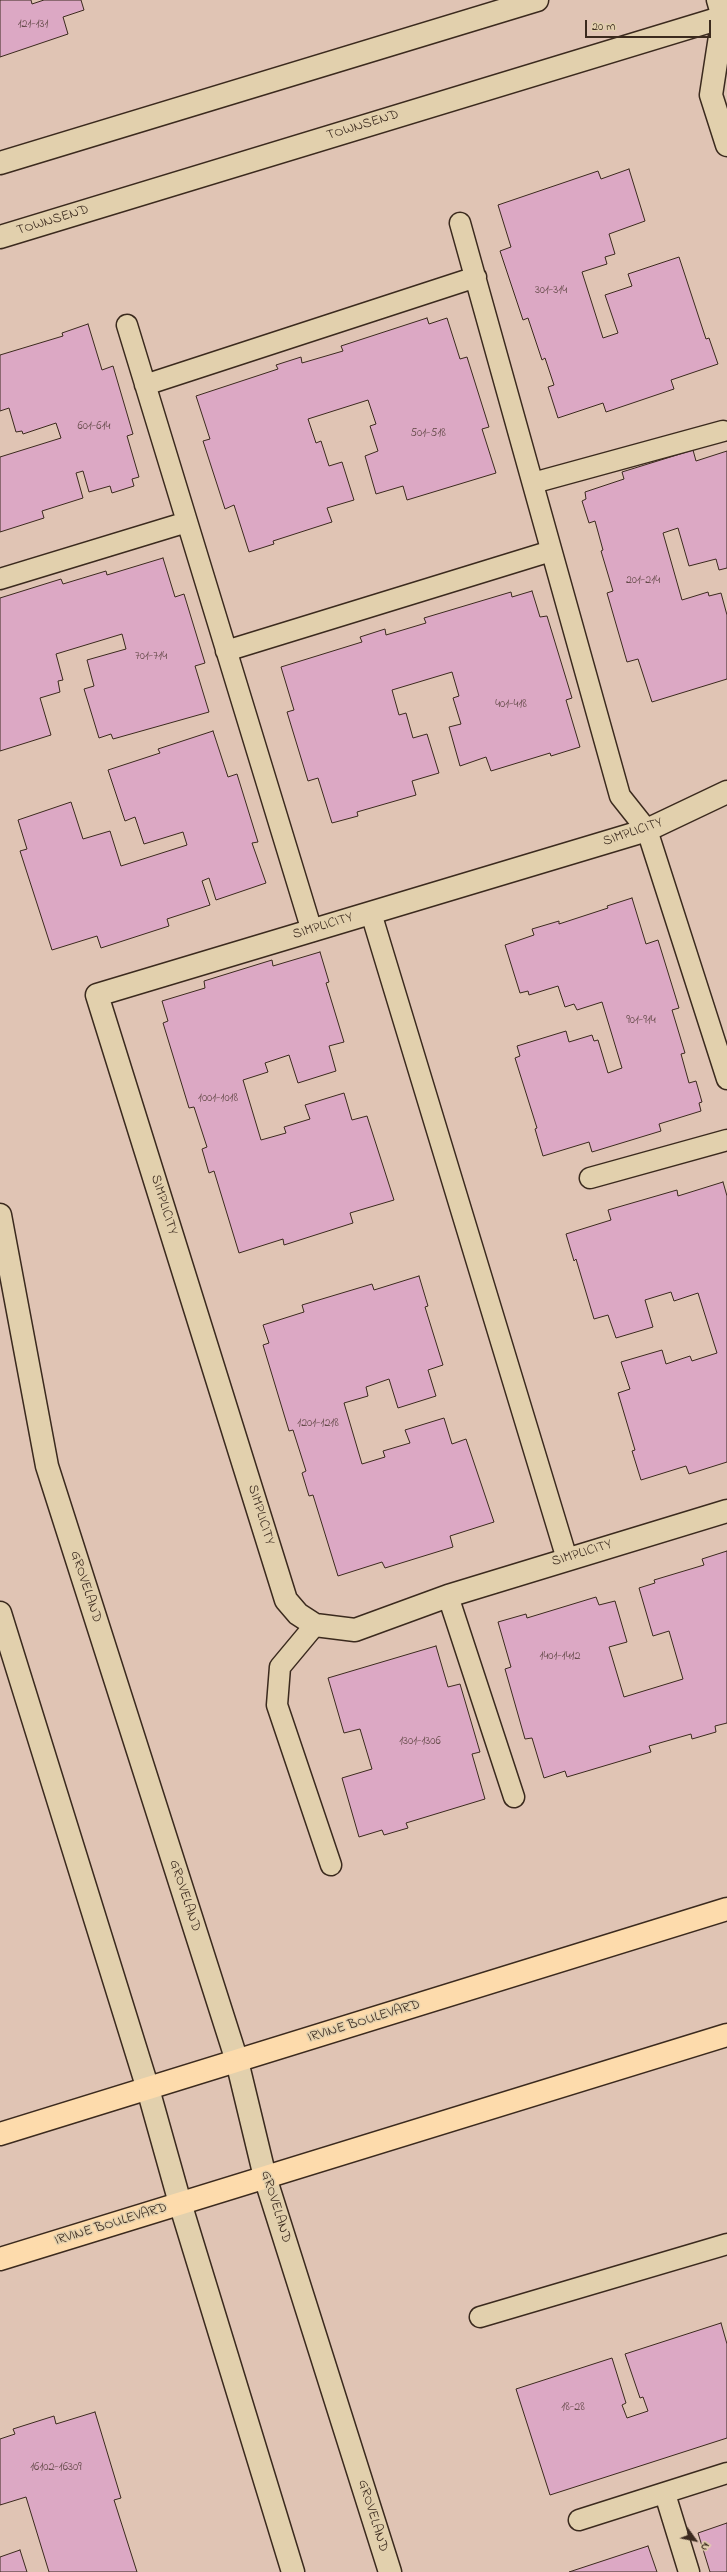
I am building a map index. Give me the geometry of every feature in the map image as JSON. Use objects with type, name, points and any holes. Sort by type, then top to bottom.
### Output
[{"type":"main road","name":"IRVINE BOULEVARD","points":[[0,2134],[727,1909]]},
{"type":"main road","name":"IRVINE BOULEVARD","points":[[0,2259],[727,2035]]},
{"type":"street","points":[[0,162],[537,0]]},
{"type":"street","points":[[724,13],[711,95],[727,145]]},
{"type":"street","name":"TOWNSEND","points":[[0,237],[724,13]]},
{"type":"street","name":"SIMPLICITY","points":[[727,792],[647,830],[98,995],[286,1600],[298,1614],[315,1626],[355,1630],[448,1596],[727,1511]]},
{"type":"street","name":"GROVELAND","points":[[0,1215],[47,1466],[237,2061],[265,2177],[390,2572]]},
{"type":"street","points":[[0,1613],[148,2089],[180,2203],[294,2572]]},
{"type":"lane","points":[[460,223],[620,796],[647,830],[727,1079]]},
{"type":"lane","points":[[145,385],[476,277]]},
{"type":"lane","points":[[127,325],[312,931]]},
{"type":"lane","points":[[533,483],[723,431]]},
{"type":"lane","points":[[0,579],[187,522]]},
{"type":"lane","points":[[226,651],[551,551]]},
{"type":"lane","points":[[371,913],[567,1559]]},
{"type":"lane","points":[[590,1178],[727,1140]]},
{"type":"lane","points":[[448,1596],[514,1796]]},
{"type":"lane","points":[[315,1626],[280,1667],[277,1705],[331,1865]]},
{"type":"lane","points":[[480,2317],[727,2244]]},
{"type":"lane","points":[[579,2520],[665,2494],[727,2473]]},
{"type":"lane","points":[[665,2494],[689,2572]]},
{"type":"building","points":[[0,0],[31,0],[32,4],[44,0],[81,0],[84,10],[63,17],[68,34],[0,57]]},
{"type":"building","points":[[629,169],[645,221],[609,234],[615,254],[605,257],[607,264],[582,272],[603,338],[618,333],[605,295],[632,286],[628,274],[679,257],[706,339],[709,338],[718,364],[671,380],[674,389],[606,412],[603,403],[558,418],[548,387],[554,385],[545,358],[542,360],[528,318],[523,320],[500,251],[511,247],[498,205],[598,171],[601,179]]},
{"type":"building","points":[[427,318],[429,324],[447,318],[460,359],[467,357],[489,427],[482,429],[496,473],[407,500],[403,486],[376,494],[365,456],[378,451],[370,426],[376,424],[368,400],[308,419],[316,443],[321,441],[329,466],[342,462],[354,500],[327,508],[332,522],[273,541],[274,544],[249,552],[234,505],[225,509],[203,441],[210,439],[196,396],[278,369],[276,365],[301,357],[302,363],[343,351],[341,346]]},
{"type":"building","points":[[88,324],[102,370],[113,366],[133,434],[127,436],[139,477],[132,479],[134,486],[112,493],[110,486],[89,492],[83,471],[76,473],[83,498],[42,511],[44,518],[0,532],[0,457],[61,438],[56,423],[23,434],[22,431],[16,432],[9,408],[0,411],[0,355],[63,336],[62,333]]},
{"type":"building","points":[[693,450],[696,461],[727,451],[727,568],[719,570],[716,559],[689,566],[678,528],[663,533],[682,600],[708,592],[709,596],[721,593],[727,615],[727,679],[652,702],[638,659],[627,662],[607,593],[613,591],[601,551],[603,550],[595,521],[589,523],[582,501],[586,499],[585,492],[624,479],[622,472]]},
{"type":"building","points":[[163,558],[175,597],[184,594],[205,663],[195,666],[209,712],[113,739],[111,734],[99,738],[84,689],[94,686],[87,660],[126,649],[122,634],[56,654],[63,680],[58,681],[60,692],[40,698],[51,735],[0,751],[0,598],[61,579],[63,584],[106,571],[107,575]]},
{"type":"building","points":[[532,591],[540,617],[547,616],[572,698],[566,700],[580,747],[551,756],[550,753],[491,771],[486,757],[460,766],[449,727],[461,724],[453,698],[459,696],[452,672],[392,690],[399,715],[406,713],[413,738],[427,734],[439,773],[412,781],[416,795],[357,812],[358,816],[332,823],[318,778],[308,781],[287,712],[294,710],[281,667],[362,642],[360,637],[385,629],[386,635],[426,623],[424,618],[511,592],[512,597]]},
{"type":"building","points":[[213,731],[228,777],[237,774],[258,842],[252,843],[266,883],[216,900],[209,878],[202,881],[210,905],[167,919],[169,926],[101,948],[97,936],[52,950],[20,851],[27,849],[18,820],[71,802],[83,839],[110,831],[121,866],[187,845],[183,832],[144,844],[135,817],[125,821],[108,770],[160,753],[158,749]]},
{"type":"building","points":[[632,898],[646,944],[658,940],[679,1008],[672,1010],[685,1053],[681,1054],[689,1083],[696,1081],[702,1102],[699,1103],[701,1111],[659,1124],[661,1131],[592,1152],[589,1142],[543,1156],[535,1129],[537,1128],[515,1058],[520,1056],[517,1046],[566,1031],[569,1042],[592,1035],[594,1041],[598,1040],[608,1073],[622,1068],[602,1002],[577,1010],[574,1004],[565,1007],[558,986],[529,995],[528,991],[520,993],[505,945],[534,935],[532,929],[559,921],[559,924],[608,908],[607,906]]},
{"type":"building","points":[[320,952],[329,982],[326,983],[344,1042],[329,1046],[336,1071],[298,1083],[289,1055],[265,1063],[268,1072],[243,1080],[261,1140],[286,1133],[284,1127],[310,1119],[305,1105],[344,1093],[352,1120],[367,1116],[394,1200],[350,1213],[353,1223],[284,1245],[283,1239],[239,1253],[214,1171],[209,1173],[202,1149],[207,1147],[194,1107],[189,1108],[163,1023],[168,1021],[162,1001],[205,988],[204,981],[272,960],[273,966]]},
{"type":"building","points":[[723,1182],[727,1196],[727,1462],[689,1474],[686,1466],[641,1480],[632,1451],[635,1450],[618,1393],[630,1389],[621,1362],[662,1350],[666,1364],[690,1356],[692,1361],[717,1353],[698,1293],[674,1301],[671,1292],[645,1300],[653,1327],[616,1338],[608,1315],[594,1319],[576,1259],[574,1261],[566,1234],[611,1220],[608,1210],[677,1190],[678,1196]]},
{"type":"building","points":[[419,1276],[428,1306],[425,1307],[443,1365],[428,1370],[436,1396],[398,1408],[389,1379],[366,1387],[368,1396],[344,1403],[362,1464],[385,1457],[383,1451],[410,1443],[405,1430],[444,1418],[452,1444],[466,1439],[494,1522],[450,1536],[453,1547],[385,1568],[382,1562],[338,1576],[313,1495],[309,1496],[302,1473],[306,1471],[293,1430],[289,1431],[263,1345],[269,1343],[263,1325],[304,1312],[302,1305],[372,1284],[374,1290]]},
{"type":"building","points":[[727,1551],[727,1723],[715,1726],[716,1732],[692,1739],[691,1734],[649,1746],[651,1752],[567,1777],[565,1771],[544,1778],[532,1738],[525,1739],[505,1669],[511,1667],[498,1622],[526,1614],[527,1618],[596,1597],[599,1605],[615,1601],[627,1642],[609,1647],[624,1697],[683,1679],[669,1631],[653,1636],[639,1588],[655,1583],[654,1580],[704,1565],[702,1559]]},
{"type":"building","points":[[436,1646],[448,1687],[460,1684],[480,1752],[472,1754],[485,1799],[406,1823],[408,1828],[384,1835],[382,1830],[359,1837],[342,1778],[372,1769],[360,1729],[344,1733],[328,1678]]},
{"type":"building","points":[[721,2323],[727,2344],[727,2438],[550,2495],[516,2389],[612,2358],[626,2403],[622,2405],[627,2418],[648,2411],[643,2397],[640,2398],[625,2354]]},
{"type":"building","points":[[95,2412],[121,2498],[114,2500],[137,2572],[49,2572],[26,2497],[0,2505],[0,2439],[15,2434],[13,2429],[54,2416],[56,2424]]},
{"type":"building","points":[[727,2523],[727,2572],[710,2572],[698,2533]]},
{"type":"building","points":[[648,2546],[657,2572],[569,2572]]},
{"type":"building","points":[[20,2550],[27,2572],[0,2572],[0,2557]]}]
